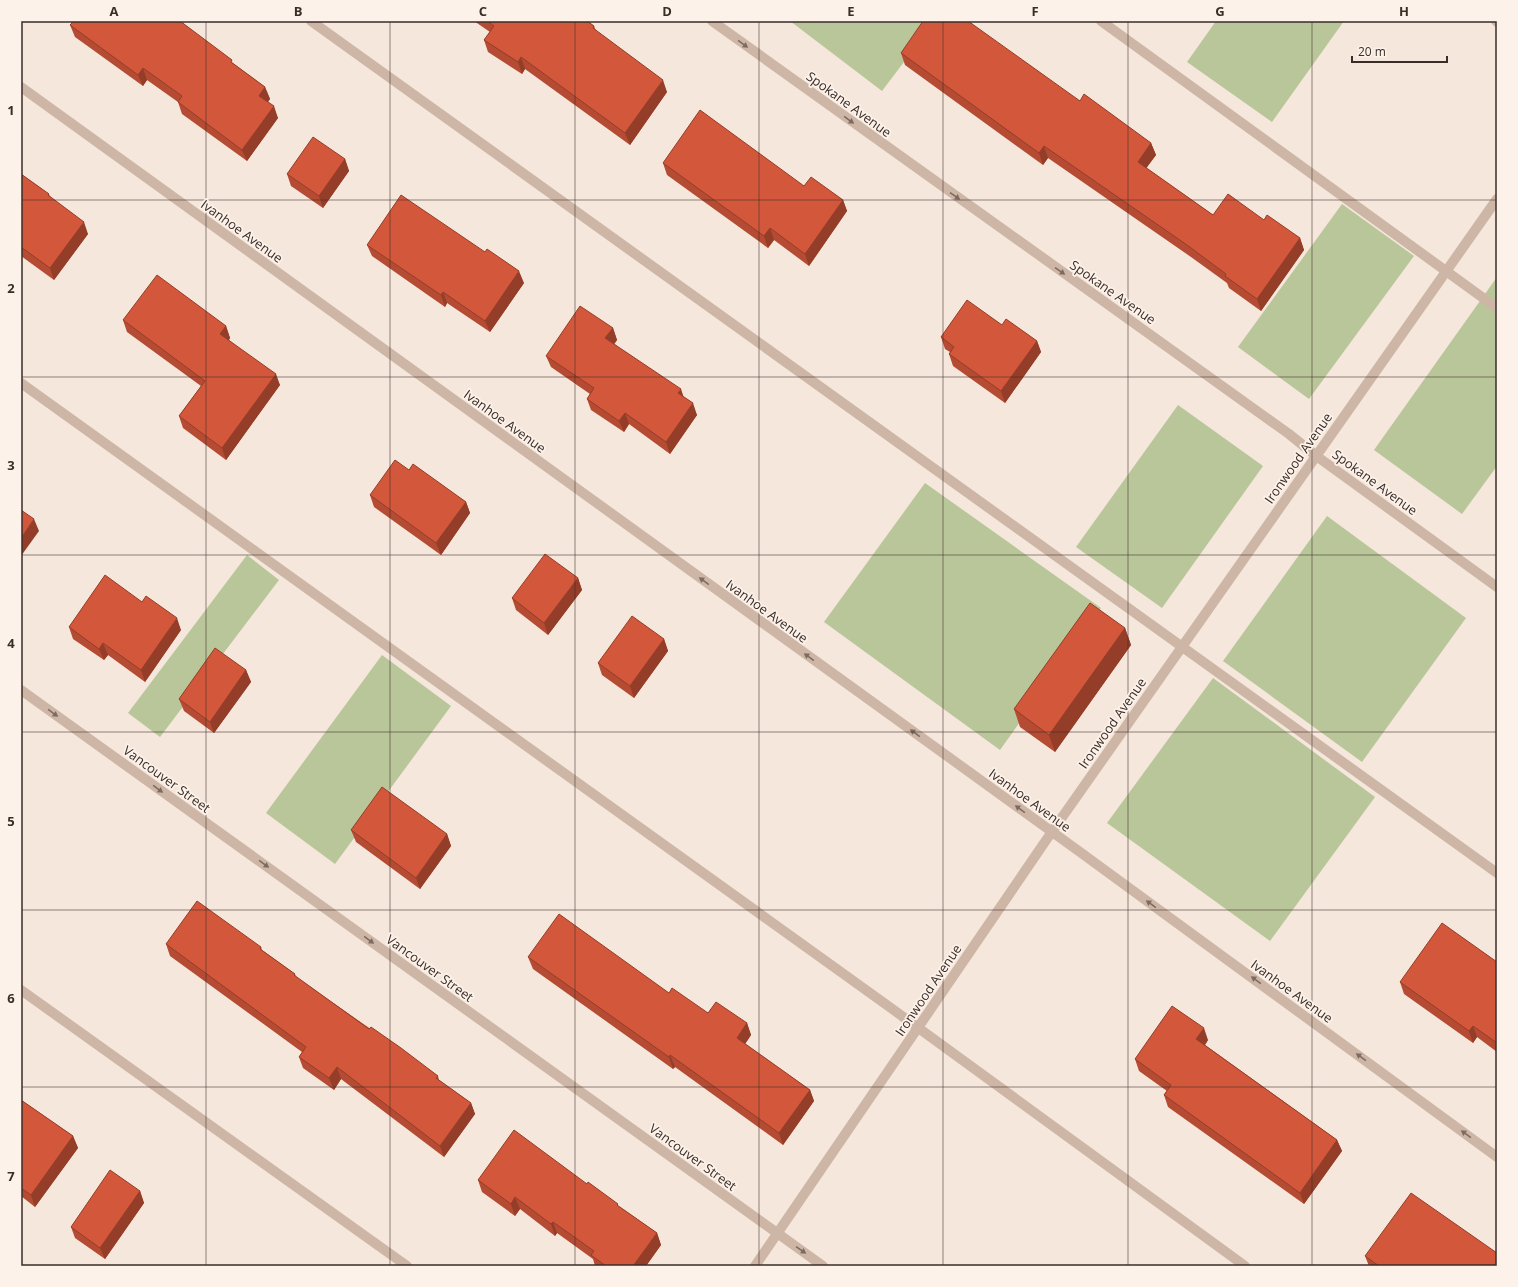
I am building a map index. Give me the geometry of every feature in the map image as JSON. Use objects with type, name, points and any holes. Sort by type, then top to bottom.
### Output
[{"type":"street","points":[[311,21],[1181,648],[1497,873]]},
{"type":"street","name":"Spokane Avenue","points":[[712,21],[1289,434],[1315,455],[1497,586]]},
{"type":"street","points":[[1101,21],[1497,308]]},
{"type":"street","name":"Ivanhoe Avenue","points":[[21,87],[1497,1157]]},
{"type":"street","name":"Ironwood Avenue","points":[[755,1266],[1051,833],[1315,455],[1497,199]]},
{"type":"street","points":[[21,383],[1245,1266]]},
{"type":"street","name":"Vancouver Street","points":[[21,690],[823,1266]]},
{"type":"street","points":[[21,990],[407,1266]]},
{"type":"green space","points":[[790,21],[935,21],[882,91]]},
{"type":"green space","points":[[1216,21],[1344,21],[1272,122],[1187,62]]},
{"type":"green space","points":[[1342,204],[1414,256],[1309,399],[1238,347]]},
{"type":"green space","points":[[1497,277],[1497,466],[1462,514],[1374,450]]},
{"type":"green space","points":[[1178,405],[1263,466],[1162,608],[1076,547]]},
{"type":"green space","points":[[925,483],[1101,608],[1000,750],[824,622]]},
{"type":"green space","points":[[1327,516],[1466,618],[1362,762],[1223,661]]},
{"type":"green space","points":[[247,555],[279,580],[160,737],[128,713]]},
{"type":"green space","points":[[382,655],[451,706],[335,864],[266,813]]},
{"type":"green space","points":[[1213,678],[1375,797],[1270,941],[1107,823]]},
{"type":"building","points":[[74,21],[180,21],[265,87],[259,96],[274,106],[242,150],[178,102],[182,96],[143,68],[138,75],[70,25]]},
{"type":"building","points":[[487,21],[587,21],[594,26],[593,28],[663,80],[625,133],[521,57],[518,62],[484,40],[494,26]]},
{"type":"building","points":[[923,21],[968,21],[1080,101],[1084,94],[1151,143],[1138,162],[1213,215],[1228,194],[1264,220],[1267,215],[1300,238],[1257,299],[1225,276],[1226,274],[1187,245],[1044,146],[1039,153],[901,53]]},
{"type":"building","points":[[700,110],[804,186],[811,177],[843,200],[805,254],[770,228],[764,236],[663,163]]},
{"type":"building","points":[[313,137],[345,159],[319,196],[287,174]]},
{"type":"building","points":[[21,174],[84,222],[50,268],[21,247]]},
{"type":"building","points":[[401,195],[485,252],[487,249],[519,271],[485,321],[443,292],[441,295],[367,245]]},
{"type":"building","points":[[157,275],[226,326],[220,334],[276,374],[222,448],[179,416],[205,381],[123,320]]},
{"type":"building","points":[[967,300],[1002,325],[1006,319],[1037,341],[1001,391],[949,354],[954,347],[941,337]]},
{"type":"building","points":[[580,306],[613,328],[605,338],[681,389],[678,393],[693,403],[666,442],[625,413],[619,421],[587,399],[594,388],[546,356]]},
{"type":"building","points":[[395,460],[409,470],[413,464],[466,502],[436,543],[370,495]]},
{"type":"building","points":[[21,510],[34,519],[21,538]]},
{"type":"building","points":[[545,554],[578,578],[544,623],[512,598]]},
{"type":"building","points":[[105,575],[142,602],[146,596],[177,618],[141,670],[103,643],[99,649],[69,627]]},
{"type":"building","points":[[1090,603],[1125,628],[1049,735],[1014,709]]},
{"type":"building","points":[[632,616],[664,639],[630,686],[598,663]]},
{"type":"building","points":[[215,648],[246,670],[210,722],[179,699]]},
{"type":"building","points":[[382,787],[447,834],[416,878],[351,830]]},
{"type":"building","points":[[197,901],[261,947],[260,949],[295,974],[294,975],[369,1029],[371,1027],[401,1048],[438,1076],[436,1078],[471,1103],[440,1146],[337,1067],[329,1078],[299,1057],[306,1047],[166,944]]},
{"type":"building","points":[[559,914],[669,993],[672,988],[708,1013],[716,1002],[747,1023],[737,1038],[810,1090],[779,1133],[670,1055],[669,1057],[528,957]]},
{"type":"building","points":[[1442,923],[1497,962],[1497,1043],[1473,1026],[1469,1031],[1400,982]]},
{"type":"building","points":[[1172,1006],[1204,1028],[1196,1039],[1337,1140],[1300,1193],[1164,1095],[1171,1085],[1135,1059]]},
{"type":"building","points":[[21,1100],[73,1136],[31,1195],[21,1188]]},
{"type":"building","points":[[514,1130],[657,1233],[633,1266],[606,1266],[591,1255],[594,1251],[553,1222],[551,1224],[515,1197],[511,1204],[478,1180]]},
{"type":"building","points":[[110,1170],[140,1191],[100,1248],[71,1227]]},
{"type":"building","points":[[1411,1193],[1497,1253],[1497,1266],[1379,1266],[1365,1256]]}]
